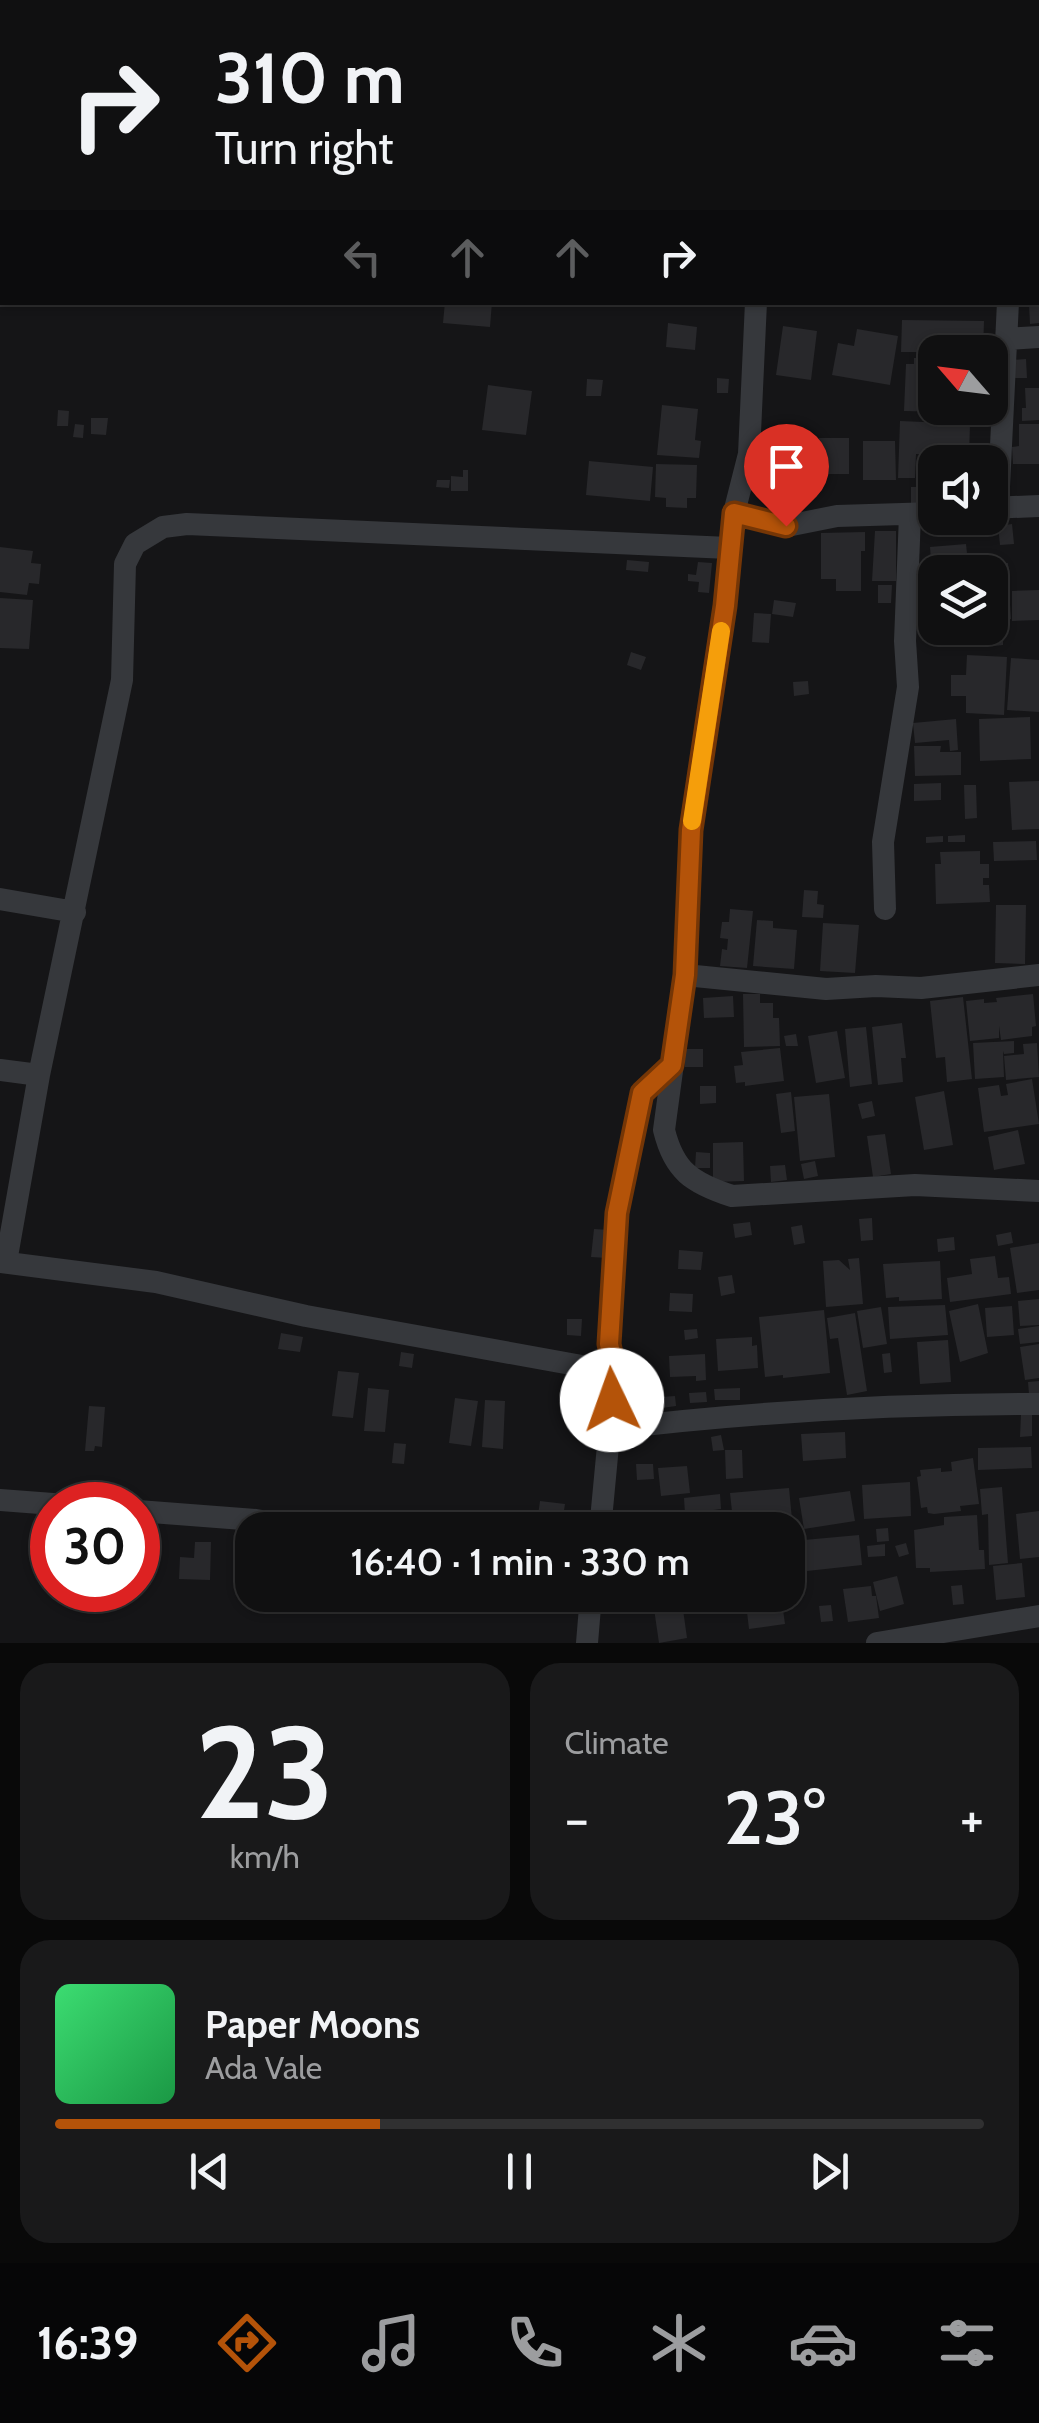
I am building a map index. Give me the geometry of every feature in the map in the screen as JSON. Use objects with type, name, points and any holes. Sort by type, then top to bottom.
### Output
[{"type":"street","points":[[756,305],[749,454],[734,513],[725,606],[691,830],[685,975],[664,1130],[670,1154],[687,1176],[732,1196],[915,1185],[1039,1191]]},
{"type":"street","points":[[1006,335],[1008,305]]},
{"type":"street","points":[[1008,339],[1039,336]]},
{"type":"street","points":[[1008,507],[1039,506]]},
{"type":"street","points":[[734,513],[786,526],[836,516],[918,514]]},
{"type":"street","points":[[885,909],[883,842],[908,687],[905,641],[910,515]]},
{"type":"street","points":[[615,1372],[306,1316],[156,1282],[3,1262],[38,1075],[122,680],[124,564],[135,544],[163,527],[187,524],[729,548]]},
{"type":"street","points":[[0,899],[75,912]]},
{"type":"street","points":[[685,975],[826,989],[921,988],[1039,975]]},
{"type":"street","points":[[602,1512],[615,1372],[609,1344],[617,1213],[642,1093],[672,1065]]},
{"type":"street","points":[[0,1070],[38,1075]]},
{"type":"street","points":[[610,1429],[712,1419],[1039,1404]]},
{"type":"street","points":[[0,1500],[30,1502]]},
{"type":"street","points":[[160,1512],[235,1518]]},
{"type":"street","points":[[587,1643],[590,1612]]},
{"type":"street","points":[[877,1643],[1039,1616]]},
{"type":"building","points":[[445,305],[492,305],[490,327],[443,323]]},
{"type":"building","points":[[1029,305],[1039,305],[1039,323],[1030,324]]},
{"type":"building","points":[[902,320],[984,321],[984,335],[918,335],[918,352],[901,352]]},
{"type":"building","points":[[668,323],[697,327],[695,350],[666,347]]},
{"type":"building","points":[[783,326],[817,331],[811,380],[776,375]]},
{"type":"building","points":[[857,329],[898,336],[890,385],[832,375],[838,343],[854,346]]},
{"type":"building","points":[[914,358],[918,358],[918,411],[904,411],[906,364],[914,364]]},
{"type":"building","points":[[1026,359],[1027,378],[1012,378],[1012,360]]},
{"type":"building","points":[[717,378],[729,379],[728,393],[717,393]]},
{"type":"building","points":[[587,379],[603,380],[601,396],[586,396]]},
{"type":"building","points":[[488,385],[532,391],[526,435],[482,430]]},
{"type":"building","points":[[1025,388],[1039,388],[1039,420],[1022,421]]},
{"type":"building","points":[[662,405],[698,409],[695,440],[701,441],[699,458],[657,455]]},
{"type":"building","points":[[58,410],[69,411],[68,426],[57,426]]},
{"type":"building","points":[[91,418],[108,418],[106,435],[91,434]]},
{"type":"building","points":[[900,421],[970,425],[969,445],[918,445],[915,478],[898,478]]},
{"type":"building","points":[[75,424],[84,425],[83,438],[73,437]]},
{"type":"building","points":[[1019,424],[1039,424],[1039,464],[1013,464],[1012,447],[1019,446]]},
{"type":"building","points":[[774,437],[804,437],[805,465],[774,466]]},
{"type":"building","points":[[819,438],[849,438],[849,474],[819,474]]},
{"type":"building","points":[[863,441],[895,441],[896,480],[863,480]]},
{"type":"building","points":[[589,461],[653,467],[650,501],[586,495]]},
{"type":"building","points":[[656,464],[697,465],[696,498],[687,498],[687,508],[666,507],[666,498],[655,497]]},
{"type":"building","points":[[463,470],[468,470],[468,491],[451,491],[451,476],[463,477]]},
{"type":"building","points":[[771,471],[800,471],[799,488],[771,487]]},
{"type":"building","points":[[437,480],[450,480],[449,488],[436,487]]},
{"type":"building","points":[[911,487],[918,487],[918,503],[911,503]]},
{"type":"building","points":[[1012,524],[1014,544],[1000,545],[999,535],[1008,535],[1008,525]]},
{"type":"building","points":[[875,531],[896,531],[896,581],[872,581]]},
{"type":"building","points":[[865,532],[861,591],[836,591],[836,579],[821,579],[821,533]]},
{"type":"building","points":[[966,544],[967,555],[931,555],[930,547]]},
{"type":"building","points":[[0,547],[33,551],[31,563],[41,564],[39,584],[29,583],[27,595],[0,592]]},
{"type":"building","points":[[627,560],[649,562],[648,572],[626,570]]},
{"type":"building","points":[[698,562],[712,563],[709,593],[698,592],[699,582],[688,581],[688,574],[696,575]]},
{"type":"building","points":[[878,585],[892,585],[891,603],[878,603]]},
{"type":"building","points":[[1039,590],[1039,620],[1012,621],[1012,591]]},
{"type":"building","points":[[0,598],[33,600],[29,649],[0,648]]},
{"type":"building","points":[[774,600],[796,603],[793,617],[772,614]]},
{"type":"building","points":[[754,613],[771,614],[769,643],[752,642]]},
{"type":"building","points":[[631,652],[646,657],[641,670],[627,665]]},
{"type":"building","points":[[967,655],[1007,657],[1004,715],[966,713],[966,696],[951,696],[951,675],[966,675]]},
{"type":"building","points":[[1011,658],[1039,660],[1039,712],[1007,710]]},
{"type":"building","points":[[808,681],[809,694],[794,696],[793,682]]},
{"type":"building","points":[[1030,717],[1031,759],[980,761],[979,719]]},
{"type":"building","points":[[956,719],[958,750],[950,751],[949,740],[915,743],[913,723]]},
{"type":"building","points":[[914,746],[941,746],[940,752],[961,752],[961,775],[915,776]]},
{"type":"building","points":[[1039,781],[1039,829],[1012,830],[1009,782]]},
{"type":"building","points":[[941,783],[941,800],[914,801],[914,784]]},
{"type":"building","points":[[964,785],[976,785],[977,818],[965,819]]},
{"type":"building","points":[[965,835],[965,842],[948,842],[948,836]]},
{"type":"building","points":[[943,836],[943,842],[926,843],[926,837]]},
{"type":"building","points":[[1036,841],[1037,860],[994,861],[993,842]]},
{"type":"building","points":[[980,851],[980,864],[989,864],[989,878],[983,878],[983,885],[989,885],[990,902],[936,904],[935,864],[941,864],[940,852]]},
{"type":"building","points":[[804,890],[818,891],[817,904],[824,905],[823,918],[802,917]]},
{"type":"building","points":[[996,905],[1026,905],[1025,964],[995,963]]},
{"type":"building","points":[[730,909],[753,911],[747,968],[720,966],[728,939],[720,938],[722,922],[729,922]]},
{"type":"building","points":[[757,920],[773,921],[773,928],[797,930],[794,969],[753,966]]},
{"type":"building","points":[[823,923],[859,925],[855,973],[820,971]]},
{"type":"building","points":[[743,994],[760,994],[760,1003],[773,1003],[773,1018],[779,1018],[780,1046],[744,1047]]},
{"type":"building","points":[[1033,994],[1036,1026],[1032,1027],[1032,1036],[1001,1040],[999,1026],[999,1038],[970,1041],[966,1001],[997,1002],[996,998]]},
{"type":"building","points":[[733,996],[734,1017],[704,1018],[703,998]]},
{"type":"building","points":[[963,997],[972,1079],[947,1082],[945,1057],[936,1058],[930,1001]]},
{"type":"building","points":[[902,1023],[906,1058],[901,1058],[903,1082],[878,1085],[872,1027]]},
{"type":"building","points":[[866,1027],[872,1084],[850,1087],[845,1029]]},
{"type":"building","points":[[837,1031],[845,1078],[816,1083],[808,1036]]},
{"type":"building","points":[[796,1034],[798,1046],[786,1046],[784,1036]]},
{"type":"building","points":[[1014,1041],[1014,1053],[1003,1051],[1004,1077],[975,1079],[973,1043]]},
{"type":"building","points":[[1037,1043],[1039,1077],[1006,1080],[1004,1056],[1024,1054],[1023,1044]]},
{"type":"building","points":[[780,1048],[784,1081],[745,1086],[745,1082],[736,1083],[734,1066],[743,1065],[741,1052]]},
{"type":"building","points":[[685,1049],[703,1049],[703,1067],[685,1067]]},
{"type":"building","points":[[1032,1079],[1039,1124],[984,1132],[978,1088],[999,1085],[1001,1096],[1008,1095],[1006,1084]]},
{"type":"building","points":[[700,1086],[716,1086],[716,1103],[700,1104]]},
{"type":"building","points":[[944,1091],[953,1145],[924,1150],[915,1097]]},
{"type":"building","points":[[791,1092],[795,1131],[781,1133],[776,1094]]},
{"type":"building","points":[[829,1094],[835,1157],[800,1161],[794,1097]]},
{"type":"building","points":[[872,1101],[875,1116],[862,1119],[858,1104]]},
{"type":"building","points":[[1018,1130],[1025,1164],[994,1170],[988,1137]]},
{"type":"building","points":[[885,1134],[891,1174],[873,1177],[867,1136]]},
{"type":"building","points":[[743,1142],[744,1181],[713,1182],[713,1143]]},
{"type":"building","points":[[696,1152],[710,1153],[710,1168],[695,1168]]},
{"type":"building","points":[[815,1161],[818,1176],[804,1179],[801,1164]]},
{"type":"building","points":[[785,1165],[787,1180],[771,1182],[770,1166]]},
{"type":"building","points":[[872,1218],[873,1240],[861,1241],[859,1219]]},
{"type":"building","points":[[750,1222],[752,1235],[735,1238],[733,1224]]},
{"type":"building","points":[[802,1225],[805,1243],[794,1245],[791,1227]]},
{"type":"building","points":[[594,1229],[610,1230],[607,1258],[591,1257]]},
{"type":"building","points":[[1011,1232],[1013,1243],[998,1246],[996,1235]]},
{"type":"building","points":[[954,1237],[955,1250],[938,1252],[937,1239]]},
{"type":"building","points":[[1039,1243],[1039,1290],[1017,1293],[1010,1248]]},
{"type":"building","points":[[679,1250],[703,1252],[701,1270],[678,1269]]},
{"type":"building","points":[[995,1256],[998,1278],[1009,1277],[1011,1294],[950,1302],[947,1278],[972,1274],[970,1259]]},
{"type":"building","points":[[859,1258],[863,1304],[826,1307],[823,1261],[839,1260],[850,1270],[848,1259]]},
{"type":"building","points":[[940,1261],[942,1299],[886,1298],[883,1264]]},
{"type":"building","points":[[732,1275],[735,1293],[721,1296],[718,1277]]},
{"type":"building","points":[[670,1293],[693,1294],[692,1312],[669,1311]]},
{"type":"building","points":[[1039,1299],[1039,1325],[1020,1326],[1018,1301]]},
{"type":"building","points":[[978,1304],[988,1353],[960,1362],[949,1311]]},
{"type":"building","points":[[945,1305],[948,1335],[890,1339],[888,1307]]},
{"type":"building","points":[[1012,1306],[1014,1335],[987,1337],[985,1308]]},
{"type":"building","points":[[881,1307],[887,1344],[863,1348],[857,1311]]},
{"type":"building","points":[[824,1310],[830,1373],[765,1377],[759,1317]]},
{"type":"building","points":[[855,1313],[867,1391],[847,1395],[838,1338],[830,1339],[827,1318]]},
{"type":"building","points":[[567,1319],[582,1319],[581,1336],[567,1335]]},
{"type":"building","points":[[1039,1326],[1039,1342],[1020,1344],[1018,1329]]},
{"type":"building","points":[[697,1329],[698,1338],[685,1340],[684,1330]]},
{"type":"building","points":[[281,1333],[303,1337],[300,1352],[278,1349]]},
{"type":"building","points":[[752,1337],[752,1346],[757,1345],[758,1368],[718,1371],[716,1339]]},
{"type":"building","points":[[948,1340],[951,1382],[920,1384],[917,1342]]},
{"type":"building","points":[[1039,1344],[1039,1378],[1025,1380],[1020,1347]]},
{"type":"building","points":[[401,1352],[414,1354],[412,1368],[399,1366]]},
{"type":"building","points":[[890,1353],[892,1372],[884,1373],[882,1354]]},
{"type":"building","points":[[705,1354],[706,1380],[696,1381],[696,1376],[670,1377],[669,1356]]},
{"type":"building","points":[[338,1371],[359,1373],[353,1418],[332,1416]]},
{"type":"building","points":[[1039,1381],[1039,1394],[1029,1394],[1028,1382]]},
{"type":"building","points":[[368,1388],[389,1390],[385,1432],[364,1431]]},
{"type":"building","points":[[740,1388],[740,1400],[715,1400],[714,1389]]},
{"type":"building","points":[[706,1392],[707,1402],[690,1403],[689,1393]]},
{"type":"building","points":[[675,1396],[676,1406],[662,1408],[661,1397]]},
{"type":"building","points":[[455,1398],[478,1401],[471,1446],[449,1443]]},
{"type":"building","points":[[485,1400],[505,1401],[503,1449],[482,1447]]},
{"type":"building","points":[[89,1406],[105,1407],[102,1447],[95,1446],[94,1451],[85,1451]]},
{"type":"building","points":[[1032,1412],[1032,1436],[1020,1437],[1021,1414]]},
{"type":"building","points":[[845,1432],[846,1458],[803,1461],[801,1434]]},
{"type":"building","points":[[721,1435],[724,1450],[713,1451],[711,1437]]},
{"type":"building","points":[[394,1443],[406,1444],[404,1464],[392,1463]]},
{"type":"building","points":[[1031,1447],[1032,1468],[978,1470],[978,1448]]},
{"type":"building","points":[[725,1450],[742,1450],[743,1478],[726,1479]]},
{"type":"building","points":[[973,1458],[979,1504],[934,1514],[928,1513],[927,1507],[921,1508],[917,1477],[921,1476],[920,1470],[952,1471],[951,1462]]},
{"type":"building","points":[[636,1464],[653,1464],[654,1479],[637,1480]]},
{"type":"building","points":[[687,1466],[690,1493],[661,1496],[658,1468]]},
{"type":"building","points":[[910,1482],[911,1516],[864,1519],[862,1485]]},
{"type":"building","points":[[1002,1487],[1008,1563],[989,1565],[988,1514],[982,1515],[980,1489]]},
{"type":"building","points":[[789,1488],[791,1512],[732,1512],[730,1493]]},
{"type":"building","points":[[850,1491],[855,1521],[805,1529],[805,1512],[801,1512],[799,1498]]},
{"type":"building","points":[[720,1494],[721,1509],[685,1512],[684,1498]]},
{"type":"building","points":[[540,1501],[565,1504],[564,1512],[538,1512]]},
{"type":"building","points":[[1039,1511],[1039,1557],[1020,1559],[1016,1514]]},
{"type":"building","points":[[977,1515],[979,1550],[984,1550],[985,1569],[930,1572],[930,1568],[916,1568],[914,1530],[944,1525],[944,1517]]},
{"type":"building","points":[[888,1528],[889,1541],[877,1542],[876,1529]]},
{"type":"building","points":[[859,1535],[862,1565],[807,1571],[805,1540]]},
{"type":"building","points":[[195,1542],[211,1542],[210,1580],[179,1579],[180,1557],[194,1558]]},
{"type":"building","points":[[906,1543],[909,1554],[899,1557],[895,1546]]},
{"type":"building","points":[[885,1544],[885,1556],[868,1557],[867,1546]]},
{"type":"building","points":[[1022,1563],[1025,1597],[996,1600],[993,1566]]},
{"type":"building","points":[[897,1576],[904,1604],[880,1611],[873,1582]]},
{"type":"building","points":[[962,1585],[964,1604],[953,1605],[951,1586]]},
{"type":"building","points":[[871,1586],[879,1618],[848,1622],[843,1589]]},
{"type":"building","points":[[831,1605],[833,1621],[821,1622],[819,1606]]},
{"type":"building","points":[[654,1612],[683,1612],[687,1638],[659,1643]]},
{"type":"building","points":[[747,1612],[783,1612],[785,1624],[749,1629]]},
{"type":"slow traffic","points":[[692,821],[721,631]]},
{"type":"route","points":[[612,1400],[615,1372],[609,1344],[617,1213],[642,1093],[672,1065],[685,975],[691,830],[725,606],[734,513],[786,526]]}]
